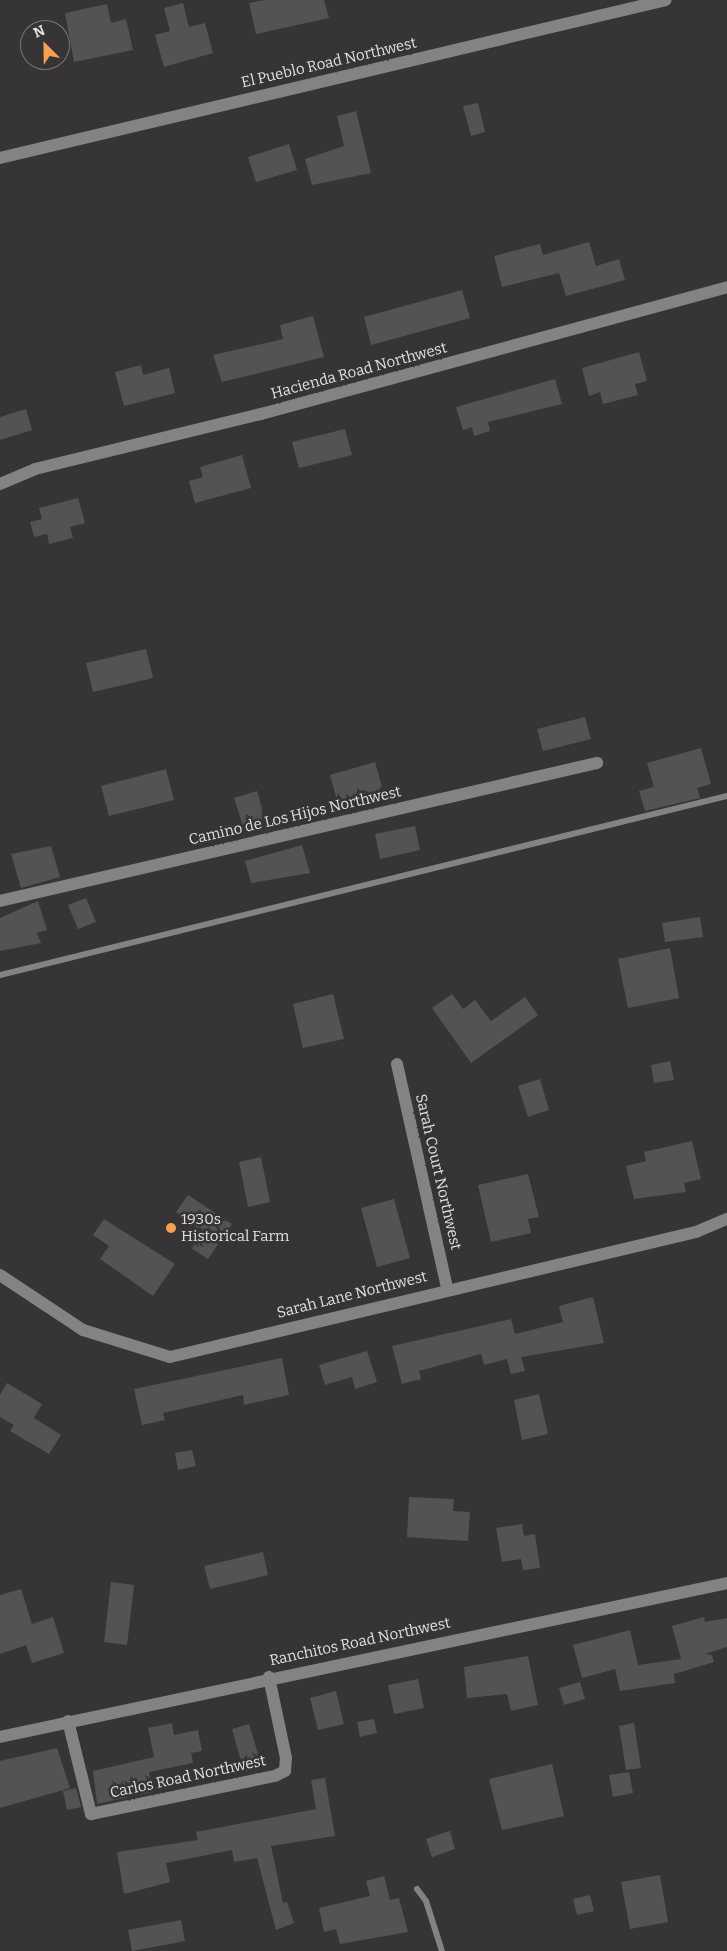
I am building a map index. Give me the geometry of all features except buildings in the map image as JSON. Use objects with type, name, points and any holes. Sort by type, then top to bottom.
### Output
[{"type":"street","name":"El Pueblo Road Northwest","points":[[0,158],[666,0]]},
{"type":"street","name":"Hacienda Road Northwest","points":[[0,484],[35,469],[261,414],[727,287]]},
{"type":"street","name":"Camino de Los Hijos Northwest","points":[[0,901],[597,763]]},
{"type":"street","name":"Sarah Court Northwest","points":[[397,1064],[447,1288]]},
{"type":"street","name":"Sarah Lane Northwest","points":[[0,1275],[83,1330],[170,1357],[447,1288],[696,1232],[727,1219]]},
{"type":"street","name":"Ranchitos Road Northwest","points":[[0,1737],[269,1677],[727,1583]]},
{"type":"street","name":"Carlos Road Northwest","points":[[68,1721],[92,1814],[285,1771],[269,1677]]},
{"type":"lane","points":[[0,975],[727,796]]},
{"type":"lane","points":[[417,1889],[426,1901],[442,1951]]},
{"type":"place","name":"1930s Historical Farm","points":[[171,1228]]}]
